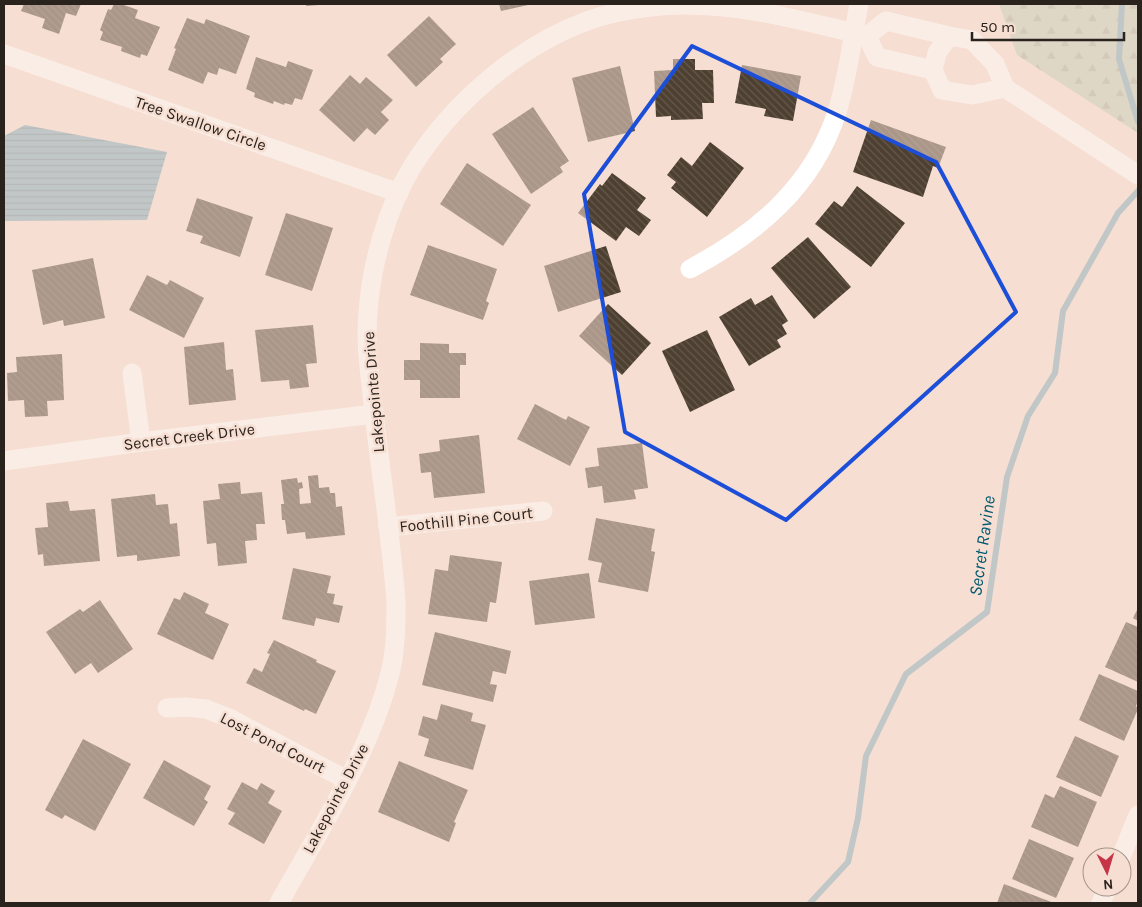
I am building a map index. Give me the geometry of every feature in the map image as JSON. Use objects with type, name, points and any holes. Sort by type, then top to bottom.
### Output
[{"type":"street","points":[[690,269],[720,254],[750,232],[796,190],[826,139],[837,112],[860,35],[859,4]]},
{"type":"street","name":"Lakepointe Drive","points":[[280,903],[347,780],[381,703],[391,668],[396,634],[396,600],[367,344],[370,285],[376,260],[399,193],[412,167],[443,125],[476,92],[513,61],[551,38],[613,9],[715,5],[750,10],[860,35]]},
{"type":"street","points":[[860,35],[886,21],[972,40],[995,64],[1005,88],[1138,175]]},
{"type":"street","points":[[860,35],[877,57],[933,70]]},
{"type":"street","points":[[949,36],[937,53],[933,70],[942,90],[972,95],[1005,88]]},
{"type":"street","name":"Tree Swallow Circle","points":[[4,54],[399,193]]},
{"type":"street","points":[[132,373],[141,442]]},
{"type":"street","name":"Secret Creek Drive","points":[[4,461],[141,442],[374,414]]},
{"type":"street","name":"Foothill Pine Court","points":[[388,527],[543,511]]},
{"type":"street","name":"Lost Pond Court","points":[[167,708],[186,706],[206,709],[229,718],[347,780]]},
{"type":"street","points":[[1125,847],[1138,816]]},
{"type":"highlighted area","points":[[692,46],[936,162],[1016,312],[786,520],[625,432],[584,194]]},
{"type":"green space","points":[[999,4],[1138,4],[1138,133],[1017,55]]},
{"type":"water","points":[[25,125],[167,152],[147,220],[4,221],[4,136]]},
{"type":"building","points":[[24,4],[81,4],[76,16],[66,13],[59,34],[42,28],[45,19],[21,11]]},
{"type":"building","points":[[114,4],[121,4],[138,10],[135,18],[160,27],[147,56],[141,54],[140,58],[121,51],[122,47],[100,40],[103,32],[100,30],[108,9],[111,10]]},
{"type":"building","points":[[306,4],[319,4],[319,5],[306,6]]},
{"type":"building","points":[[499,4],[528,4],[528,5],[501,11]]},
{"type":"building","points":[[429,16],[456,44],[440,59],[443,62],[416,87],[387,55]]},
{"type":"building","points":[[187,18],[204,24],[206,19],[250,36],[236,74],[219,68],[217,75],[208,72],[203,84],[168,70],[176,49],[174,48]]},
{"type":"building","points":[[256,57],[286,67],[288,61],[313,70],[302,100],[295,98],[292,105],[285,103],[284,105],[274,101],[273,104],[254,97],[255,93],[246,89]]},
{"type":"building","points":[[673,59],[695,59],[695,70],[713,70],[714,103],[702,103],[703,119],[671,120],[671,116],[656,117],[654,71],[673,70]]},
{"type":"building","points":[[742,65],[801,76],[793,121],[764,116],[766,109],[735,103]]},
{"type":"building","points":[[620,66],[635,131],[588,142],[572,78]]},
{"type":"building","points":[[350,75],[360,84],[366,77],[393,100],[381,112],[389,120],[375,135],[367,128],[354,142],[319,110]]},
{"type":"building","points":[[533,107],[569,161],[560,167],[563,172],[531,194],[492,134]]},
{"type":"building","points":[[871,120],[946,147],[938,168],[933,166],[923,197],[853,172]]},
{"type":"building","points":[[710,142],[744,168],[707,217],[671,188],[676,182],[667,175],[681,157],[692,166]]},
{"type":"building","points":[[467,163],[531,205],[503,246],[440,204]]},
{"type":"building","points":[[612,173],[646,198],[637,210],[651,220],[639,236],[626,227],[616,241],[578,213],[600,184],[602,186]]},
{"type":"building","points":[[857,186],[905,223],[871,267],[815,224],[834,201],[842,207]]},
{"type":"building","points":[[197,198],[253,217],[240,257],[200,243],[203,236],[186,231]]},
{"type":"building","points":[[286,213],[333,228],[312,291],[265,275]]},
{"type":"building","points":[[808,237],[851,287],[814,319],[771,268]]},
{"type":"building","points":[[428,245],[497,269],[486,301],[489,303],[483,320],[410,295]]},
{"type":"building","points":[[606,246],[621,292],[558,312],[544,266]]},
{"type":"building","points":[[93,258],[105,318],[64,326],[63,320],[43,325],[32,270]]},
{"type":"building","points":[[147,275],[167,285],[170,280],[204,298],[184,338],[129,310]]},
{"type":"building","points":[[772,295],[788,321],[782,325],[787,334],[777,340],[781,347],[749,366],[719,317],[751,298],[755,305]]},
{"type":"building","points":[[608,304],[651,343],[622,375],[579,336]]},
{"type":"building","points":[[313,325],[317,363],[306,364],[309,387],[290,389],[289,380],[261,382],[255,330]]},
{"type":"building","points":[[707,330],[735,390],[690,412],[662,351]]},
{"type":"building","points":[[224,342],[226,370],[233,369],[236,400],[189,405],[184,347]]},
{"type":"building","points":[[420,343],[449,344],[449,353],[466,353],[466,365],[460,365],[460,398],[420,398],[420,380],[404,380],[404,360],[420,360]]},
{"type":"building","points":[[62,354],[64,400],[47,401],[48,416],[25,417],[24,400],[8,401],[7,373],[17,372],[16,357]]},
{"type":"building","points":[[535,404],[566,420],[568,416],[590,427],[570,466],[517,439]]},
{"type":"building","points":[[479,435],[485,493],[434,498],[431,472],[421,473],[419,454],[440,451],[439,440]]},
{"type":"building","points":[[642,443],[648,488],[634,490],[636,499],[604,503],[602,486],[588,488],[585,468],[599,466],[597,448]]},
{"type":"building","points":[[318,475],[319,488],[329,487],[330,493],[335,493],[336,507],[342,506],[345,535],[306,539],[305,532],[287,534],[285,520],[282,520],[281,504],[284,504],[281,480],[297,478],[298,483],[302,482],[303,488],[299,489],[300,504],[311,503],[308,476]]},
{"type":"building","points":[[240,482],[241,494],[262,492],[265,524],[256,524],[257,540],[245,541],[247,563],[218,566],[216,543],[207,544],[203,501],[220,499],[218,484]]},
{"type":"building","points":[[155,494],[156,505],[168,504],[170,524],[177,523],[180,556],[137,561],[137,555],[117,557],[111,499]]},
{"type":"building","points":[[68,501],[70,511],[95,509],[100,561],[44,566],[43,554],[38,555],[35,528],[48,527],[46,503]]},
{"type":"building","points":[[596,518],[655,529],[651,551],[655,552],[648,592],[598,582],[602,563],[588,560]]},
{"type":"building","points":[[450,555],[502,562],[496,603],[490,602],[487,622],[428,614],[435,569],[448,571]]},
{"type":"building","points":[[293,568],[331,576],[327,593],[335,594],[333,604],[343,606],[339,623],[316,618],[314,626],[282,619]]},
{"type":"building","points":[[589,573],[595,618],[535,625],[529,581]]},
{"type":"building","points":[[184,592],[209,604],[205,613],[229,624],[213,660],[157,634],[174,598],[180,600]]},
{"type":"building","points":[[100,600],[133,649],[98,673],[91,663],[75,674],[46,632],[80,609],[83,612]]},
{"type":"building","points":[[1138,608],[1138,621],[1133,618]]},
{"type":"building","points":[[1126,622],[1138,627],[1138,682],[1105,667]]},
{"type":"building","points":[[435,632],[511,651],[506,674],[493,671],[490,684],[497,685],[493,702],[422,685]]},
{"type":"building","points":[[274,640],[336,671],[316,714],[305,709],[304,711],[246,683],[254,668],[262,672],[270,654],[267,653]]},
{"type":"building","points":[[1099,674],[1138,691],[1136,706],[1138,709],[1124,741],[1079,720]]},
{"type":"building","points":[[441,704],[473,713],[471,721],[486,725],[473,770],[424,756],[429,739],[418,735],[423,716],[437,720]]},
{"type":"building","points":[[1075,736],[1119,756],[1101,797],[1056,777]]},
{"type":"building","points":[[83,739],[131,764],[95,831],[65,815],[62,819],[45,810]]},
{"type":"building","points":[[164,760],[211,786],[204,799],[208,802],[194,826],[143,798]]},
{"type":"building","points":[[399,761],[468,790],[454,822],[456,823],[449,842],[378,812]]},
{"type":"building","points":[[242,782],[257,790],[261,783],[275,791],[268,803],[282,811],[264,844],[228,824],[235,813],[227,809]]},
{"type":"building","points":[[1060,786],[1097,802],[1078,847],[1031,827],[1045,794],[1054,798]]},
{"type":"building","points":[[1029,839],[1074,858],[1056,898],[1012,879]]},
{"type":"building","points":[[1004,884],[1054,903],[997,903]]},
{"type":"waterway","name":"Secret Ravine","points":[[1122,4],[1119,59],[1138,122]]},
{"type":"waterway","name":"Secret Ravine","points":[[810,903],[848,862],[858,818],[866,756],[906,674],[987,612],[1007,477],[1028,416],[1055,373],[1063,311],[1118,213],[1138,191]]}]
